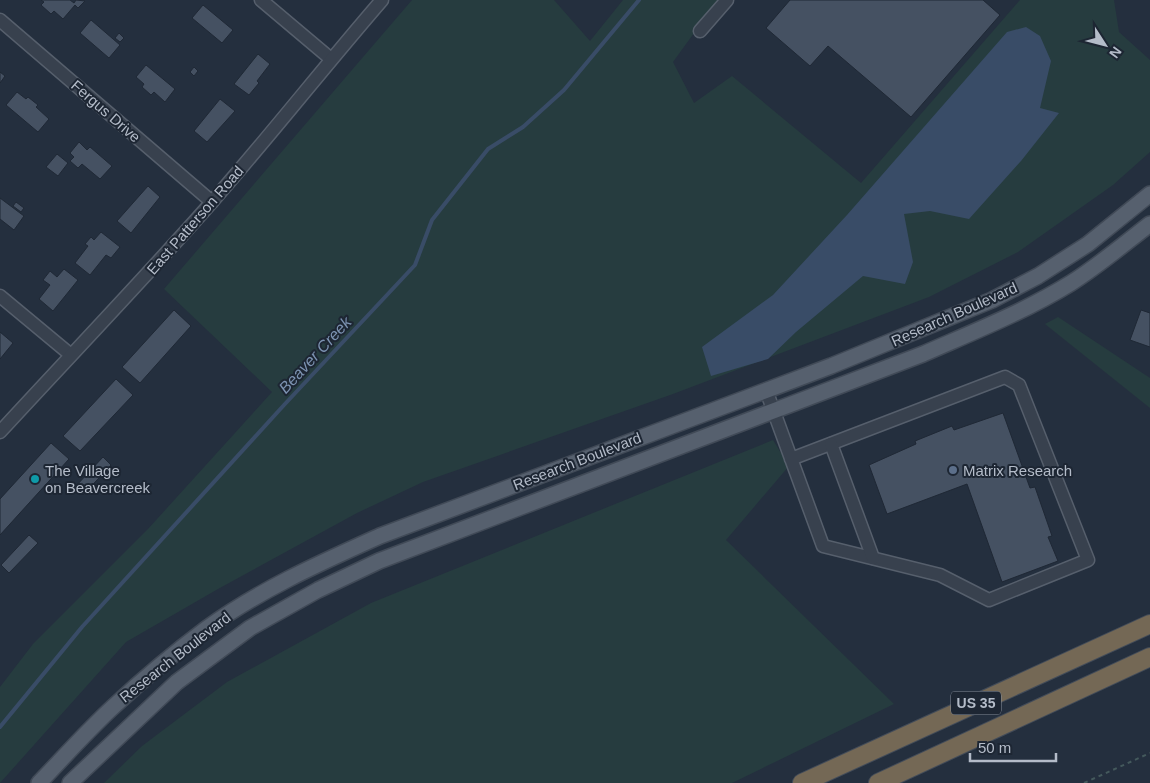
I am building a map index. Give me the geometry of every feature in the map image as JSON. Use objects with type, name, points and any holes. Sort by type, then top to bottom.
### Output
[{"type":"highway","name":"US 35","points":[[802,783],[1150,624]]},
{"type":"highway","name":"US 35","points":[[878,783],[1150,657]]},
{"type":"main road","name":"Research Boulevard","points":[[39,783],[112,708],[165,662],[207,629],[267,591],[316,565],[380,536],[831,366],[992,300],[1038,276],[1088,244],[1150,194]]},
{"type":"main road","name":"Research Boulevard","points":[[70,783],[177,682],[250,628],[318,590],[379,561],[923,354],[986,327],[1044,299],[1073,282],[1150,224]]},
{"type":"street","points":[[261,0],[330,59]]},
{"type":"street","name":"East Patterson Road","points":[[0,432],[122,303],[212,202],[330,59],[382,0]]},
{"type":"street","points":[[700,31],[727,0]]},
{"type":"street","name":"Fergus Drive","points":[[0,20],[212,202]]},
{"type":"street","points":[[0,296],[71,355]]},
{"type":"street","points":[[766,390],[774,411],[791,459],[823,546],[940,574],[989,600],[1088,560],[1019,385],[1006,377],[791,459]]},
{"type":"street","points":[[831,444],[873,558]]},
{"type":"path","points":[[1084,783],[1150,753]]},
{"type":"green space","points":[[412,0],[554,0],[590,41],[623,0],[718,0],[673,62],[694,103],[732,76],[861,183],[1020,0],[1114,0],[1119,32],[1150,60],[1150,152],[1113,185],[1018,252],[929,297],[673,394],[423,482],[357,513],[218,589],[126,642],[0,783],[0,687],[33,644],[148,529],[272,392],[164,289]]},
{"type":"green space","points":[[1058,317],[1150,378],[1150,408],[1045,324]]},
{"type":"green space","points":[[773,440],[789,466],[726,540],[894,704],[732,783],[104,783],[142,746],[227,682],[371,603]]},
{"type":"water","points":[[1026,27],[1040,36],[1051,61],[1040,108],[1059,113],[1021,161],[969,219],[930,211],[904,214],[913,262],[905,284],[863,276],[796,332],[768,359],[711,376],[702,347],[773,295],[847,215],[1007,32]]},
{"type":"building","points":[[41,0],[70,0],[74,3],[76,0],[85,1],[78,8],[75,5],[63,19],[54,11],[51,14],[41,5],[44,2]]},
{"type":"building","points":[[790,0],[983,0],[1000,15],[911,117],[828,46],[810,66],[766,28]]},
{"type":"building","points":[[203,5],[233,30],[222,43],[192,18]]},
{"type":"building","points":[[91,20],[120,45],[109,58],[80,33]]},
{"type":"building","points":[[119,33],[124,38],[120,42],[115,38]]},
{"type":"building","points":[[258,54],[270,64],[257,81],[259,83],[249,95],[234,84]]},
{"type":"building","points":[[146,65],[175,89],[165,102],[154,92],[151,95],[142,87],[144,84],[136,77]]},
{"type":"building","points":[[194,67],[198,71],[194,76],[190,72]]},
{"type":"building","points":[[0,72],[5,76],[0,83]]},
{"type":"building","points":[[17,92],[26,99],[28,97],[38,105],[36,107],[49,119],[38,132],[6,105]]},
{"type":"building","points":[[220,99],[235,111],[207,142],[194,131]]},
{"type":"building","points":[[79,142],[87,150],[90,147],[112,166],[100,179],[82,164],[78,168],[70,161],[74,157],[70,153]]},
{"type":"building","points":[[57,154],[68,163],[58,176],[46,167]]},
{"type":"building","points":[[148,186],[160,197],[131,233],[117,221]]},
{"type":"building","points":[[0,198],[24,216],[14,230],[0,219]]},
{"type":"building","points":[[16,202],[24,208],[21,212],[13,206]]},
{"type":"building","points":[[101,232],[120,247],[111,258],[106,255],[90,275],[75,263],[88,246],[85,244],[91,237],[94,240]]},
{"type":"building","points":[[64,269],[78,280],[53,311],[39,299],[50,285],[43,280],[50,271],[57,277]]},
{"type":"building","points":[[174,310],[191,326],[140,383],[122,367]]},
{"type":"building","points":[[1141,310],[1150,313],[1150,347],[1130,340]]},
{"type":"building","points":[[0,332],[13,343],[0,359]]},
{"type":"building","points":[[116,379],[133,395],[80,451],[63,436]]},
{"type":"building","points":[[1003,413],[1030,488],[1035,487],[1052,536],[1048,537],[1058,561],[1002,582],[967,484],[887,514],[869,465],[916,444],[915,441],[952,426],[954,430]]},
{"type":"building","name":"The Village on Beavercreek","points":[[51,443],[69,459],[0,535],[0,499]]},
{"type":"building","points":[[103,457],[111,465],[83,495],[75,487]]},
{"type":"building","points":[[29,535],[38,543],[9,573],[1,565]]},
{"type":"waterway","name":"Beaver Creek","points":[[0,727],[82,627],[284,405],[415,265],[432,220],[488,149],[523,127],[564,90],[639,0]]},
{"type":"place","name":"Matrix Research","points":[[953,470]]},
{"type":"place","name":"The Village on Beavercreek","points":[[35,479]]}]
